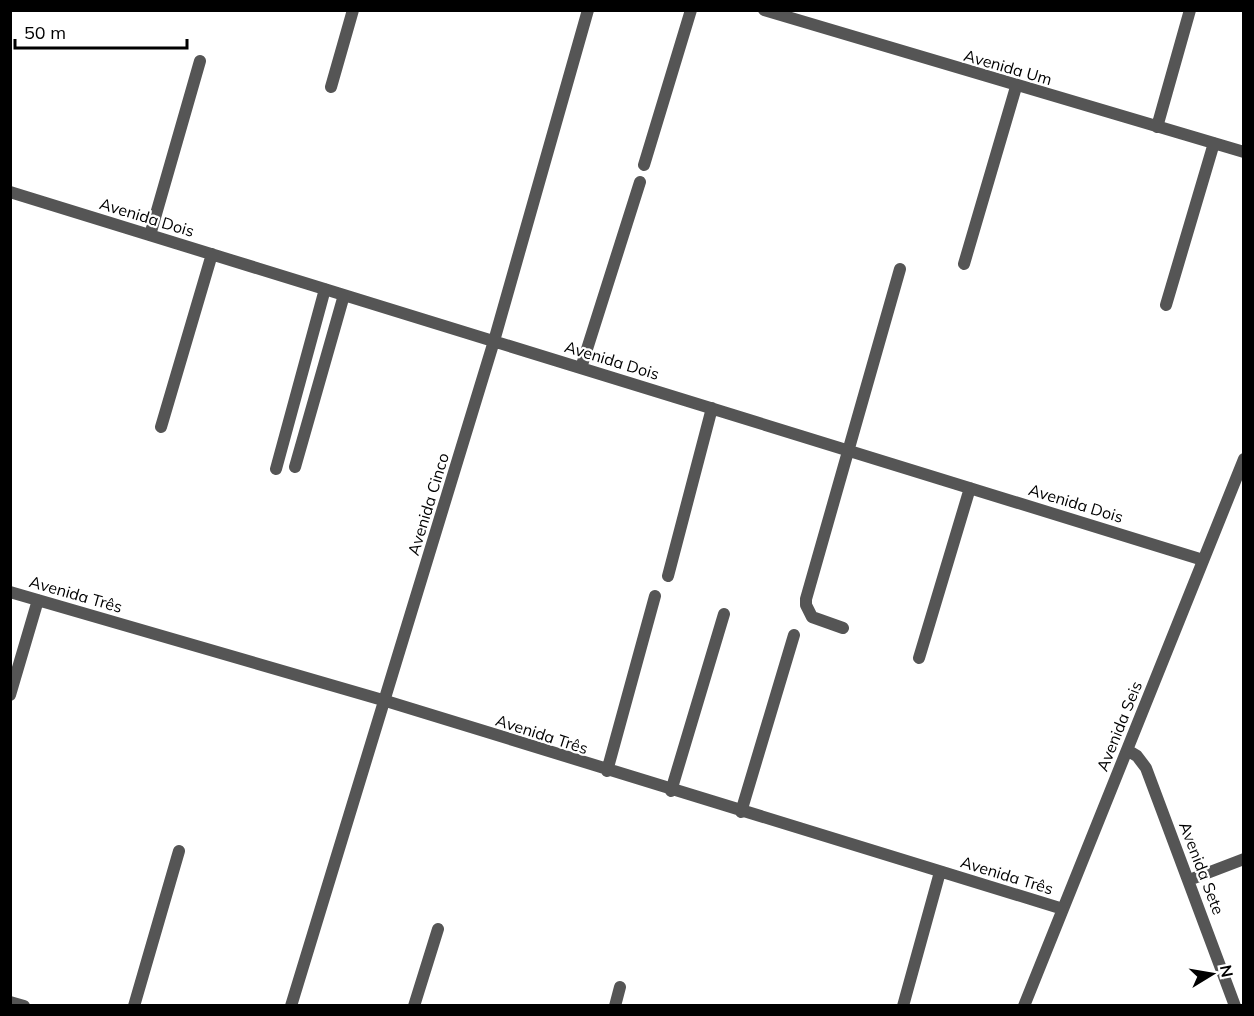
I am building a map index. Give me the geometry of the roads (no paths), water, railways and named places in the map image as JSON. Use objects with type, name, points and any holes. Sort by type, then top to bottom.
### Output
[{"type":"street","points":[[331,87],[353,10]]},
{"type":"street","name":"Avenida Cinco","points":[[291,1005],[386,702],[494,341],[588,10]]},
{"type":"street","points":[[644,165],[691,10]]},
{"type":"street","name":"Avenida Um","points":[[764,10],[1016,87],[1244,152]]},
{"type":"street","points":[[1157,127],[1190,10]]},
{"type":"street","points":[[150,235],[200,61]]},
{"type":"street","points":[[964,264],[1016,87]]},
{"type":"street","points":[[1166,305],[1214,143]]},
{"type":"street","points":[[582,368],[640,182]]},
{"type":"street","name":"Avenida Dois","points":[[11,194],[1203,560]]},
{"type":"street","points":[[161,427],[212,254]]},
{"type":"street","points":[[843,628],[812,617],[806,605],[900,268]]},
{"type":"street","points":[[276,469],[325,289]]},
{"type":"street","points":[[296,467],[344,295]]},
{"type":"street","points":[[668,576],[712,408]]},
{"type":"street","name":"Avenida Seis","points":[[1024,1005],[1244,459]]},
{"type":"street","points":[[919,658],[970,488]]},
{"type":"street","name":"Avenida Três","points":[[10,592],[386,702],[1063,909]]},
{"type":"street","points":[[607,771],[655,596]]},
{"type":"street","points":[[10,696],[38,600]]},
{"type":"street","points":[[671,791],[724,614]]},
{"type":"street","points":[[741,812],[794,635]]},
{"type":"street","name":"Avenida Sete","points":[[1127,750],[1137,756],[1146,768],[1235,1005]]},
{"type":"street","points":[[134,1005],[179,851]]},
{"type":"street","points":[[1189,880],[1244,860]]},
{"type":"street","points":[[903,1005],[940,872]]},
{"type":"street","points":[[414,1005],[438,929]]},
{"type":"street","points":[[615,1005],[620,987]]},
{"type":"street","points":[[10,1002],[24,1005]]}]
